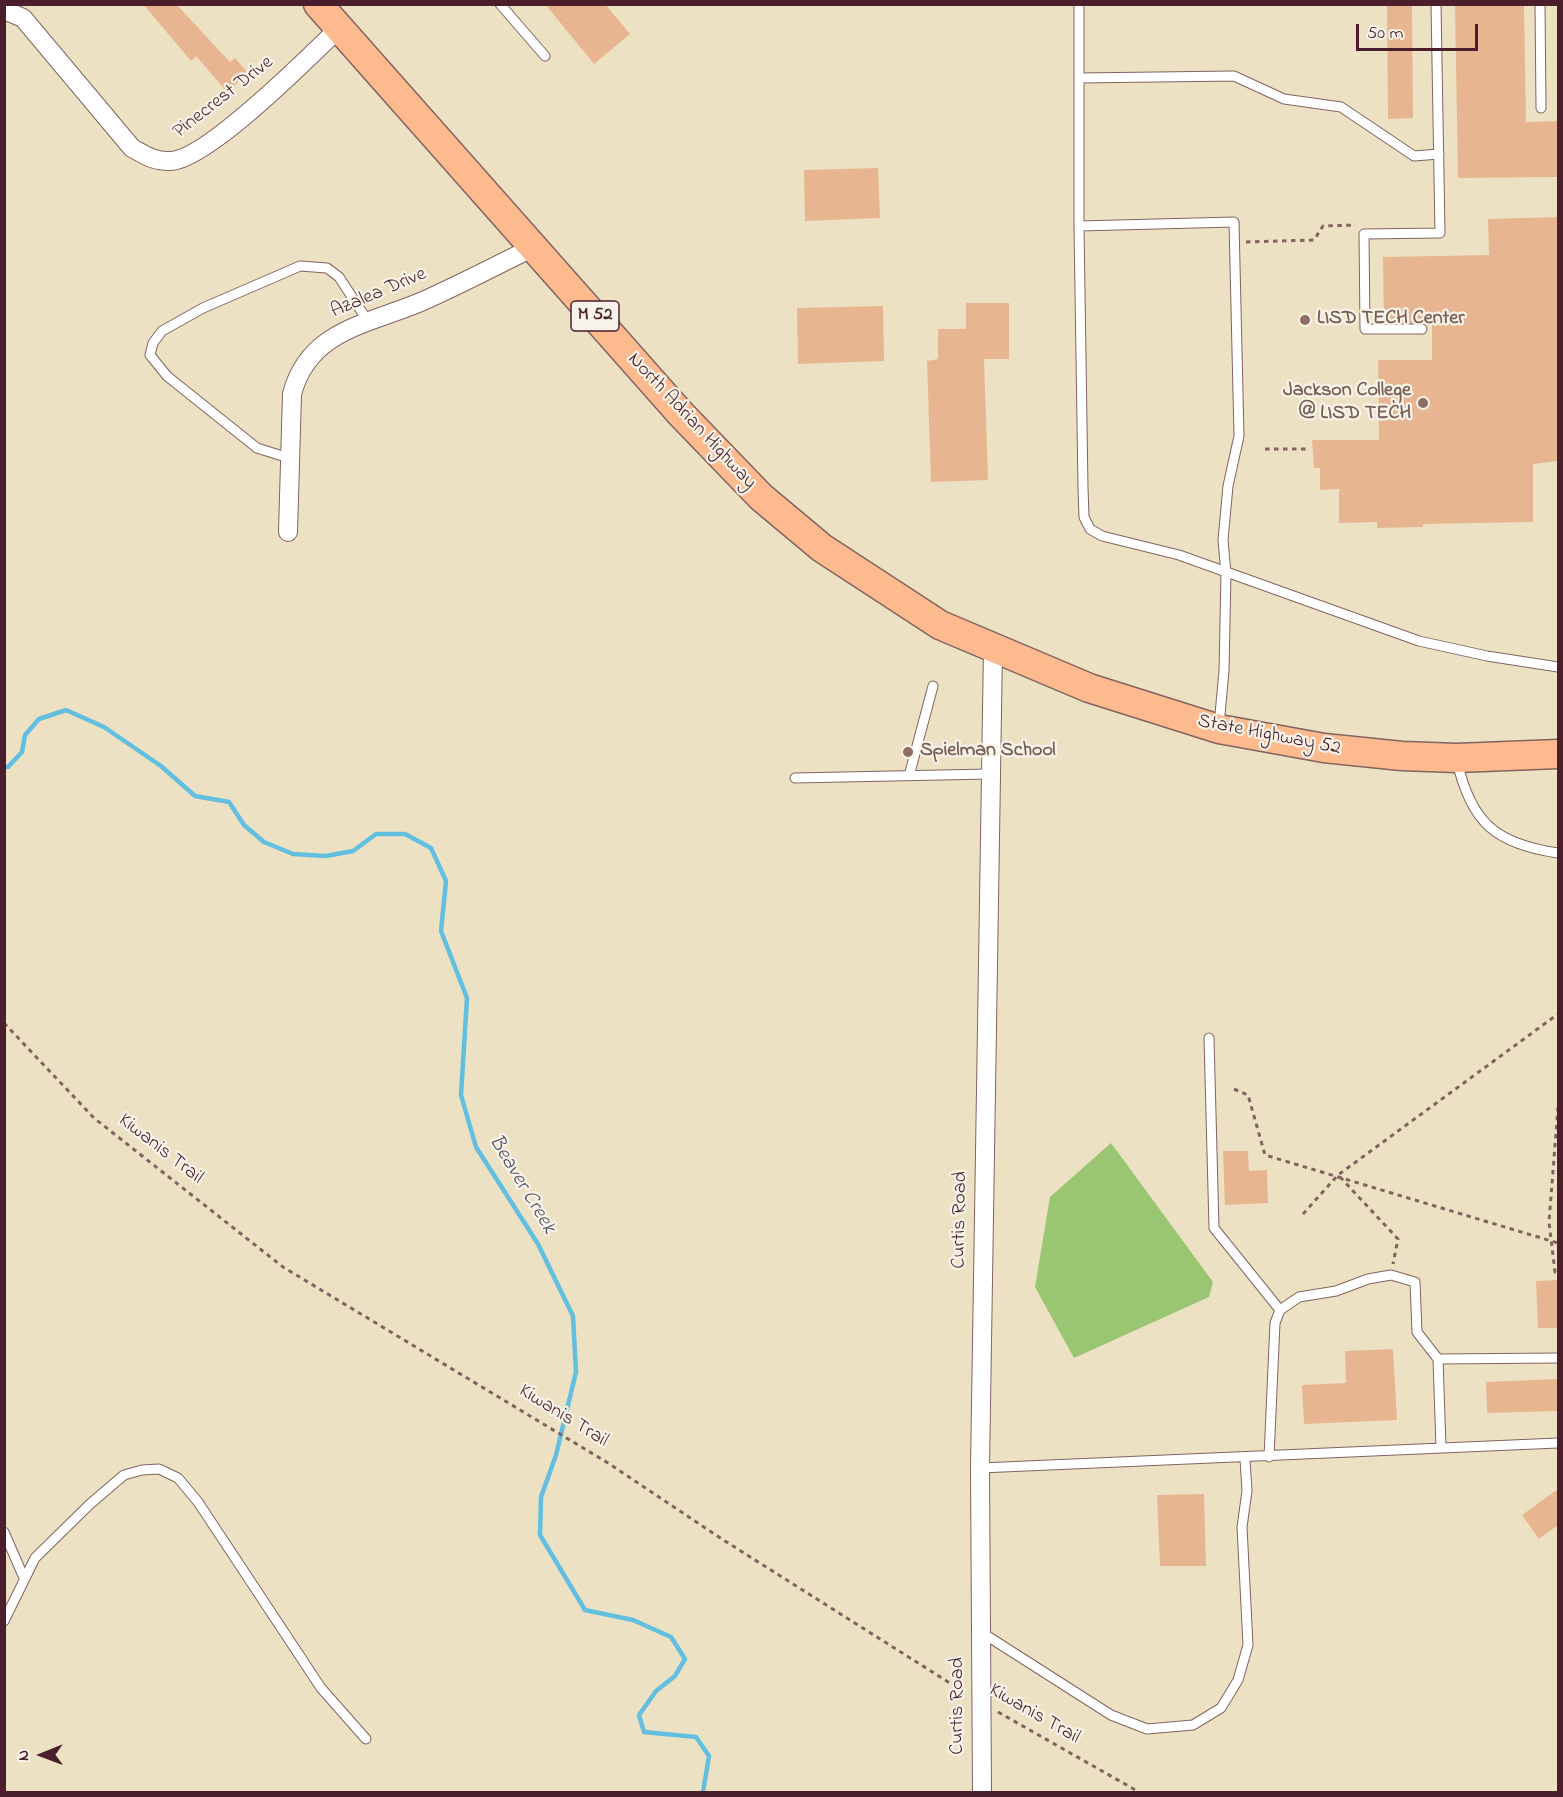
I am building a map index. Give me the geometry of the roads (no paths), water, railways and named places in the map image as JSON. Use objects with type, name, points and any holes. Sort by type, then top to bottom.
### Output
[{"type":"main road","name":"North Adrian Highway","points":[[318,4],[680,413],[761,497],[822,548],[899,600],[940,625],[993,648]]},
{"type":"main road","name":"State Highway 52","points":[[993,648],[1089,688],[1219,729],[1324,748],[1457,758],[1558,754]]},
{"type":"street","name":"Pinecrest Drive","points":[[4,10],[23,18],[132,148],[152,160],[170,162],[187,158],[209,144],[279,85],[339,28]]},
{"type":"street","name":"Azalea Drive","points":[[288,532],[290,405],[297,374],[307,360],[325,342],[367,320],[422,301],[534,247]]},
{"type":"street","name":"Curtis Road","points":[[982,1792],[980,1468],[993,648]]},
{"type":"lane","points":[[500,4],[545,56]]},
{"type":"lane","points":[[1079,4],[1079,226],[1084,517],[1090,529],[1102,536],[1179,555],[1226,574],[1419,640],[1487,656],[1558,667]]},
{"type":"lane","points":[[1422,329],[1365,328],[1364,234],[1440,233],[1436,4]]},
{"type":"lane","points":[[1540,4],[1541,108]]},
{"type":"lane","points":[[1079,78],[1234,76],[1284,99],[1341,107],[1414,156],[1439,154]]},
{"type":"lane","points":[[1079,226],[1234,222],[1239,436],[1228,486],[1223,540],[1226,574],[1224,671],[1219,729]]},
{"type":"lane","points":[[289,458],[257,448],[166,375],[150,355],[153,343],[162,332],[203,308],[300,266],[327,268],[339,276],[367,320]]},
{"type":"lane","points":[[909,776],[933,686]]},
{"type":"lane","points":[[1457,758],[1463,788],[1473,806],[1492,830],[1509,842],[1558,853]]},
{"type":"lane","points":[[795,778],[990,774]]},
{"type":"lane","points":[[1209,1038],[1214,1228],[1280,1310]]},
{"type":"lane","points":[[1269,1457],[1275,1323],[1280,1310],[1299,1297],[1336,1291],[1368,1279],[1391,1275],[1415,1282],[1417,1332],[1438,1359],[1441,1446]]},
{"type":"lane","points":[[1438,1359],[1558,1358]]},
{"type":"lane","points":[[980,1468],[1245,1459],[1441,1446],[1558,1443]]},
{"type":"lane","points":[[981,1632],[1111,1715],[1147,1729],[1193,1725],[1221,1708],[1238,1680],[1248,1645],[1242,1527],[1247,1491],[1245,1459]]},
{"type":"lane","points":[[4,1621],[35,1558],[90,1504],[124,1475],[142,1470],[159,1469],[178,1478],[198,1502],[321,1688],[366,1739]]},
{"type":"lane","points":[[4,1532],[24,1578]]},
{"type":"waterway","name":"Beaver Creek","points":[[4,767],[8,767],[22,752],[25,735],[39,719],[66,710],[104,727],[161,766],[195,796],[229,802],[244,825],[264,842],[293,854],[326,856],[353,851],[376,834],[405,834],[431,848],[446,881],[441,931],[467,998],[461,1095],[476,1147],[538,1244],[573,1316],[576,1372],[556,1455],[541,1497],[540,1535],[585,1610],[633,1620],[671,1637],[685,1659],[675,1676],[656,1691],[639,1715],[644,1732],[696,1737],[709,1756],[703,1792]]},
{"type":"place","name":"LISD TECH Center","points":[[1305,320]]},
{"type":"place","name":"Jackson College @ LISD TECH","points":[[1423,403]]},
{"type":"place","name":"Spielman School","points":[[908,752]]}]
